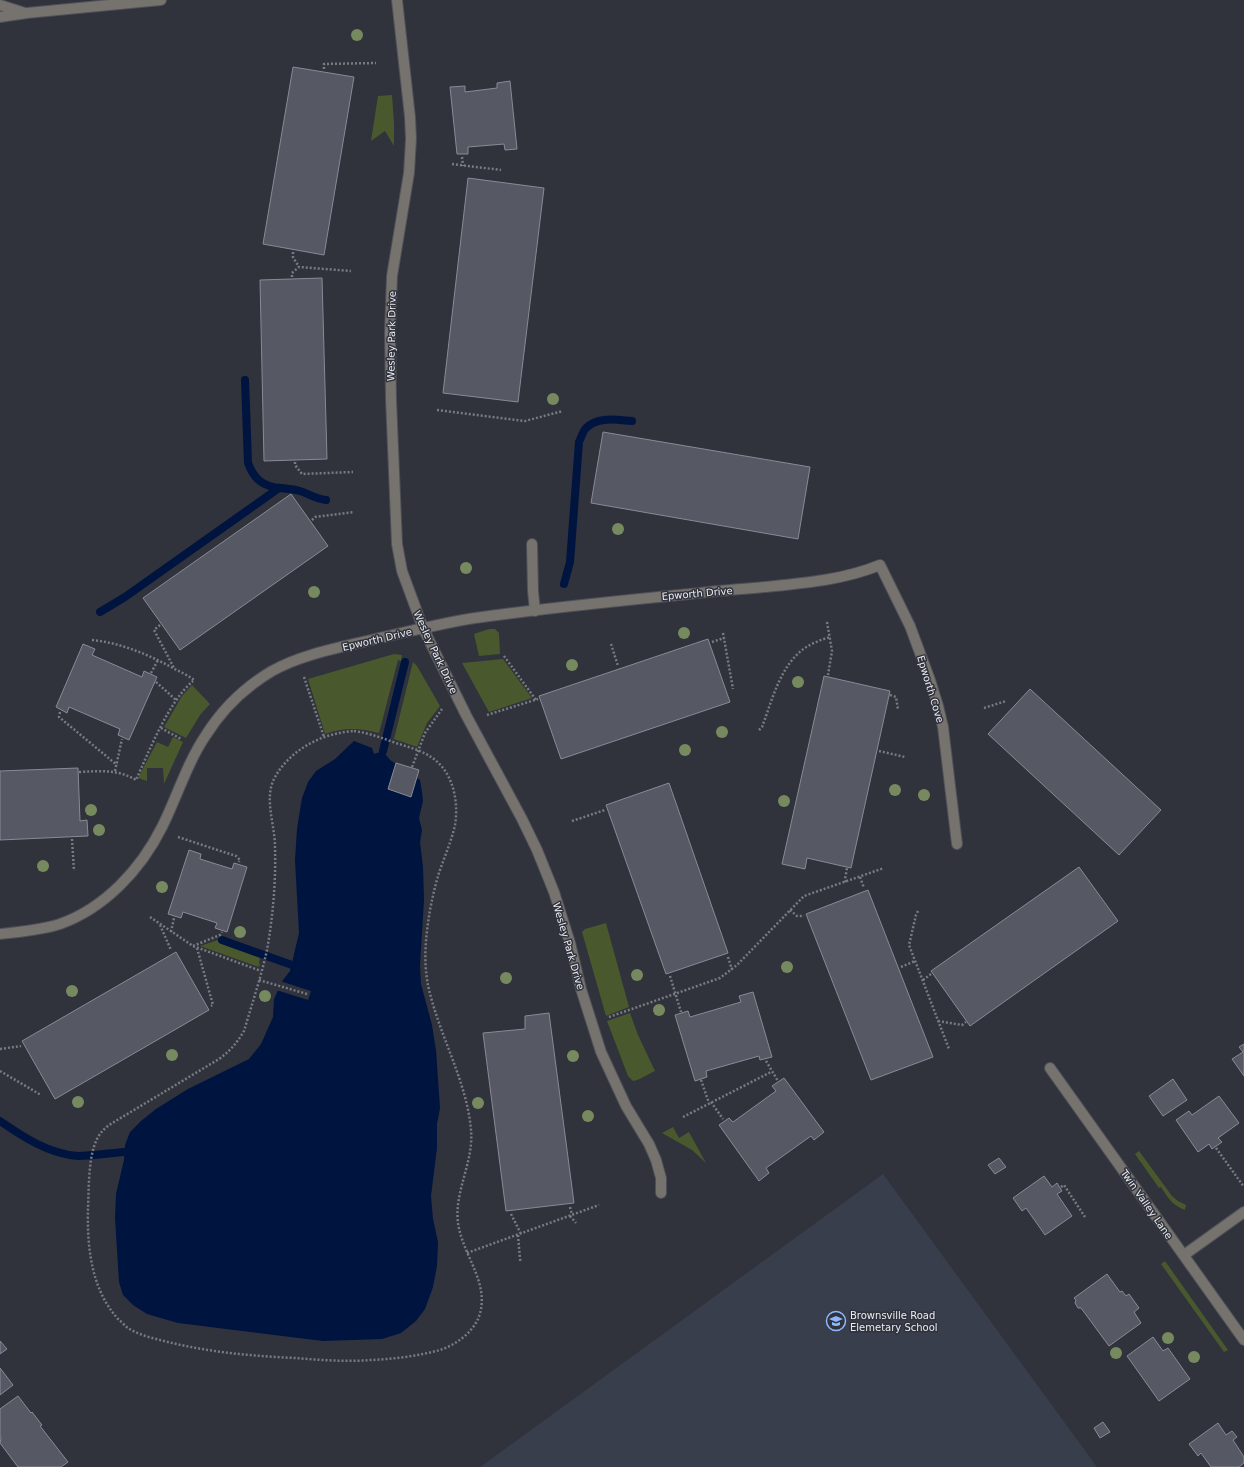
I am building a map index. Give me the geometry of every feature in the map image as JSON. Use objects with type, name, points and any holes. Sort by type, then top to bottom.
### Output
[{"type":"street","points":[[0,17],[161,0]]},
{"type":"street","name":"Wesley Park Drive","points":[[397,0],[410,117],[411,139],[409,173],[392,276],[390,333],[397,544],[402,571],[423,628],[466,715],[522,818],[537,850],[554,892],[570,943],[581,989],[601,1052],[626,1106],[649,1144],[656,1160],[661,1178],[661,1193]]},
{"type":"street","points":[[0,5],[27,13]]},
{"type":"street","points":[[532,544],[535,611]]},
{"type":"street","name":"Epworth Drive","points":[[0,934],[28,931],[61,924],[81,914],[115,891],[147,852],[161,829],[193,757],[205,736],[230,703],[253,683],[274,670],[304,658],[335,649],[423,628],[473,618],[650,597],[814,582],[849,576],[880,565]]},
{"type":"street","name":"Epworth Cove","points":[[880,565],[912,633],[938,706],[943,727],[957,844]]},
{"type":"street","name":"Twin Valley Lane","points":[[1050,1068],[1244,1340]]},
{"type":"street","points":[[1184,1255],[1244,1212]]},
{"type":"path","points":[[324,69],[324,64],[376,63]]},
{"type":"path","points":[[462,158],[463,166]]},
{"type":"path","points":[[452,164],[501,170]]},
{"type":"path","points":[[293,252],[293,257],[299,267]]},
{"type":"path","points":[[292,277],[292,273],[299,267],[351,271]]},
{"type":"path","points":[[437,410],[526,420],[563,411]]},
{"type":"path","points":[[295,462],[295,466],[302,474],[353,472]]},
{"type":"path","points":[[312,520],[314,517],[354,512]]},
{"type":"path","points":[[827,622],[832,651],[828,675]]},
{"type":"path","points":[[160,625],[154,630],[175,669]]},
{"type":"path","points":[[723,633],[733,689]]},
{"type":"path","points":[[759,730],[762,727],[785,670],[802,650],[814,643],[830,637]]},
{"type":"path","points":[[712,642],[724,638]]},
{"type":"path","points":[[80,772],[116,772],[136,780],[176,700],[194,680],[158,660],[127,647],[109,642],[92,640]]},
{"type":"path","points":[[611,644],[618,666]]},
{"type":"path","points":[[487,715],[537,699],[504,656]]},
{"type":"path","points":[[151,673],[158,660]]},
{"type":"path","points":[[304,677],[324,737]]},
{"type":"path","points":[[156,682],[176,700]]},
{"type":"path","points":[[890,695],[896,697],[898,710]]},
{"type":"path","points":[[984,708],[1006,701]]},
{"type":"path","points":[[412,767],[425,733],[431,722],[444,707]]},
{"type":"path","points":[[60,712],[59,717],[117,765]]},
{"type":"path","points":[[161,728],[184,740]]},
{"type":"path","points":[[354,731],[380,737],[418,750],[434,758],[443,767],[449,777],[454,794],[456,810],[454,828],[433,893],[427,933],[426,964],[428,984],[464,1094],[470,1118],[472,1132],[471,1149],[461,1186],[457,1219],[460,1234],[480,1282],[483,1296],[481,1309],[476,1322],[463,1338],[442,1349],[416,1355],[371,1360],[322,1360],[264,1357],[204,1350],[178,1345],[148,1337],[128,1328],[112,1312],[94,1277],[88,1243],[88,1199],[94,1148],[98,1136],[109,1125],[219,1059],[239,1040],[244,1031],[259,980],[272,919],[275,846],[270,791],[274,780],[291,756],[302,748],[324,737],[338,732],[354,731]]},
{"type":"path","points":[[116,772],[122,739]]},
{"type":"path","points":[[879,751],[905,757]]},
{"type":"path","points":[[572,821],[605,810]]},
{"type":"path","points":[[176,837],[236,856],[240,860],[239,862]]},
{"type":"path","points":[[72,840],[74,871]]},
{"type":"path","points":[[846,882],[845,879],[847,868]]},
{"type":"path","points":[[606,1018],[720,978],[732,970],[804,896],[884,868]]},
{"type":"path","points":[[860,877],[864,888]]},
{"type":"path","points":[[790,910],[797,916],[804,916]]},
{"type":"path","points":[[918,911],[909,945],[948,1048]]},
{"type":"path","points":[[150,917],[196,948],[261,971]]},
{"type":"path","points":[[171,932],[174,918]]},
{"type":"path","points":[[159,924],[171,950]]},
{"type":"path","points":[[192,946],[220,935],[222,932]]},
{"type":"path","points":[[196,948],[213,1005],[211,1006]]},
{"type":"path","points":[[728,957],[732,970]]},
{"type":"path","points":[[901,967],[915,961]]},
{"type":"path","points":[[923,980],[931,974]]},
{"type":"path","points":[[670,976],[681,1012]]},
{"type":"path","points":[[259,980],[307,994]]},
{"type":"path","points":[[938,1021],[962,1025],[966,1022]]},
{"type":"path","points":[[0,1049],[20,1046]]},
{"type":"path","points":[[766,1061],[778,1081]]},
{"type":"path","points":[[0,1071],[41,1095]]},
{"type":"path","points":[[683,1117],[772,1072]]},
{"type":"path","points":[[702,1080],[710,1103],[723,1119]]},
{"type":"path","points":[[1216,1148],[1244,1187]]},
{"type":"path","points":[[1060,1187],[1064,1185],[1085,1217]]},
{"type":"path","points":[[467,1253],[599,1206]]},
{"type":"path","points":[[570,1207],[571,1215],[576,1223]]},
{"type":"path","points":[[511,1214],[520,1234],[521,1262]]},
{"type":"shaded area","name":"Brownsville Road Elemetary School","points":[[883,1174],[1097,1467],[480,1467]]},
{"type":"green space","points":[[392,95],[394,146],[385,131],[371,141],[378,96]]},
{"type":"green space","points":[[489,629],[495,629],[499,633],[500,654],[479,656],[474,634]]},
{"type":"green space","points":[[394,654],[402,655],[401,661],[398,660],[379,733],[352,729],[339,730],[325,734],[308,679]]},
{"type":"green space","points":[[503,659],[532,698],[489,712],[462,663]]},
{"type":"green space","points":[[413,662],[417,666],[440,706],[427,723],[417,747],[394,739]]},
{"type":"green space","points":[[192,685],[210,704],[200,715],[186,738],[164,727],[182,696]]},
{"type":"green space","points":[[173,737],[183,742],[164,784],[163,768],[147,768],[147,781],[138,778],[157,742],[168,747]]},
{"type":"green space","points":[[606,923],[629,1007],[606,1016],[582,932],[585,929]]},
{"type":"green space","points":[[218,940],[219,943],[260,957],[259,967],[200,946]]},
{"type":"green space","points":[[630,1013],[638,1035],[655,1071],[633,1081],[628,1076],[607,1021]]},
{"type":"green space","points":[[673,1127],[679,1138],[689,1132],[706,1163],[692,1150],[662,1133]]},
{"type":"green space","points":[[1139,1151],[1172,1196],[1186,1205],[1185,1210],[1168,1198],[1161,1187],[1159,1188],[1135,1154]]},
{"type":"green space","points":[[1165,1261],[1228,1350],[1224,1352],[1161,1264]]},
{"type":"water","points":[[354,741],[372,748],[374,754],[383,751],[390,760],[420,780],[422,792],[423,801],[419,818],[422,830],[420,842],[423,867],[424,900],[420,965],[421,984],[432,1025],[436,1050],[440,1108],[437,1124],[437,1148],[431,1196],[433,1219],[438,1242],[437,1266],[433,1287],[425,1309],[416,1321],[401,1333],[382,1339],[323,1341],[178,1323],[147,1314],[133,1305],[123,1295],[119,1282],[115,1218],[116,1194],[124,1160],[125,1145],[130,1132],[156,1109],[188,1089],[249,1059],[261,1044],[273,1017],[274,999],[283,980],[290,971],[299,933],[295,860],[297,829],[302,798],[308,782],[316,771],[335,759]]},
{"type":"pier","points":[[280,981],[311,991],[308,1000],[276,990]]},
{"type":"building","points":[[293,67],[354,77],[324,255],[263,244]]},
{"type":"building","points":[[510,81],[517,149],[505,150],[504,144],[468,147],[468,154],[457,154],[450,87],[465,86],[465,92],[497,88],[497,83]]},
{"type":"building","points":[[468,178],[544,188],[518,402],[443,393]]},
{"type":"building","points":[[322,278],[327,459],[264,461],[260,280]]},
{"type":"building","points":[[603,432],[810,467],[798,539],[591,503]]},
{"type":"building","points":[[291,494],[328,546],[180,650],[143,598]]},
{"type":"building","points":[[708,639],[730,702],[561,759],[539,696]]},
{"type":"building","points":[[83,644],[95,649],[92,655],[142,677],[144,671],[157,677],[129,740],[118,735],[120,729],[69,707],[67,713],[56,707]]},
{"type":"building","points":[[824,676],[890,691],[851,868],[807,858],[805,869],[782,864]]},
{"type":"building","points":[[1030,689],[1161,810],[1119,855],[988,734]]},
{"type":"building","points":[[396,763],[419,770],[411,797],[388,789]]},
{"type":"building","points":[[78,768],[80,821],[87,820],[88,836],[0,840],[0,771]]},
{"type":"building","points":[[669,783],[728,953],[666,974],[606,805]]},
{"type":"building","points":[[189,850],[201,854],[200,859],[232,869],[234,863],[247,867],[227,932],[215,928],[217,923],[183,912],[181,918],[168,914]]},
{"type":"building","points":[[1079,867],[1118,921],[970,1026],[931,971]]},
{"type":"building","points":[[868,890],[933,1057],[871,1080],[806,914]]},
{"type":"building","points":[[176,952],[209,1010],[55,1099],[22,1041]]},
{"type":"building","points":[[753,992],[772,1057],[760,1060],[759,1056],[706,1071],[707,1077],[695,1081],[675,1015],[688,1011],[690,1017],[741,1002],[739,996]]},
{"type":"building","points":[[549,1013],[574,1203],[506,1211],[483,1033],[525,1029],[525,1016]]},
{"type":"building","points":[[1244,1044],[1244,1076],[1232,1059],[1243,1052],[1239,1047]]},
{"type":"building","points":[[784,1078],[824,1132],[814,1140],[811,1136],[766,1168],[769,1173],[759,1181],[719,1125],[729,1118],[733,1122],[776,1091],[772,1086]]},
{"type":"building","points":[[1173,1079],[1187,1100],[1163,1116],[1149,1096]]},
{"type":"building","points":[[1219,1096],[1239,1123],[1218,1138],[1222,1142],[1212,1149],[1209,1144],[1198,1152],[1176,1120],[1189,1111],[1192,1115]]},
{"type":"building","points":[[999,1158],[1006,1167],[995,1174],[988,1165]]},
{"type":"building","points":[[1044,1176],[1052,1187],[1057,1183],[1062,1191],[1057,1194],[1072,1216],[1045,1235],[1026,1208],[1022,1211],[1013,1198]]},
{"type":"building","points":[[1107,1274],[1120,1292],[1122,1291],[1126,1296],[1129,1294],[1139,1308],[1134,1312],[1141,1323],[1109,1346],[1081,1308],[1078,1308],[1074,1298]]},
{"type":"building","points":[[1153,1337],[1163,1351],[1168,1348],[1190,1379],[1159,1401],[1127,1356]]},
{"type":"building","points":[[0,1341],[7,1349],[0,1354]]},
{"type":"building","points":[[0,1368],[13,1385],[0,1395]]},
{"type":"building","points":[[18,1396],[42,1425],[40,1426],[68,1462],[61,1467],[18,1467],[0,1443],[0,1409]]},
{"type":"building","points":[[1103,1422],[1110,1432],[1100,1438],[1094,1428]]},
{"type":"building","points":[[1218,1423],[1226,1435],[1232,1431],[1237,1437],[1233,1440],[1244,1457],[1244,1463],[1239,1467],[1211,1467],[1201,1453],[1198,1456],[1189,1444]]},
{"type":"waterway","points":[[245,380],[248,463],[253,474],[256,478],[269,486],[297,490],[316,498],[326,500]]},
{"type":"waterway","points":[[564,584],[570,562],[579,442],[586,428],[596,422],[602,420],[632,421]]},
{"type":"waterway","points":[[100,612],[125,597],[279,488]]},
{"type":"waterway","points":[[383,751],[405,662]]},
{"type":"waterway","points":[[222,940],[292,965]]},
{"type":"waterway","points":[[0,1121],[37,1144],[67,1155],[84,1156],[124,1152]]},
{"type":"place","name":"Brownsville Road Elemetary School","points":[[836,1321]]}]
